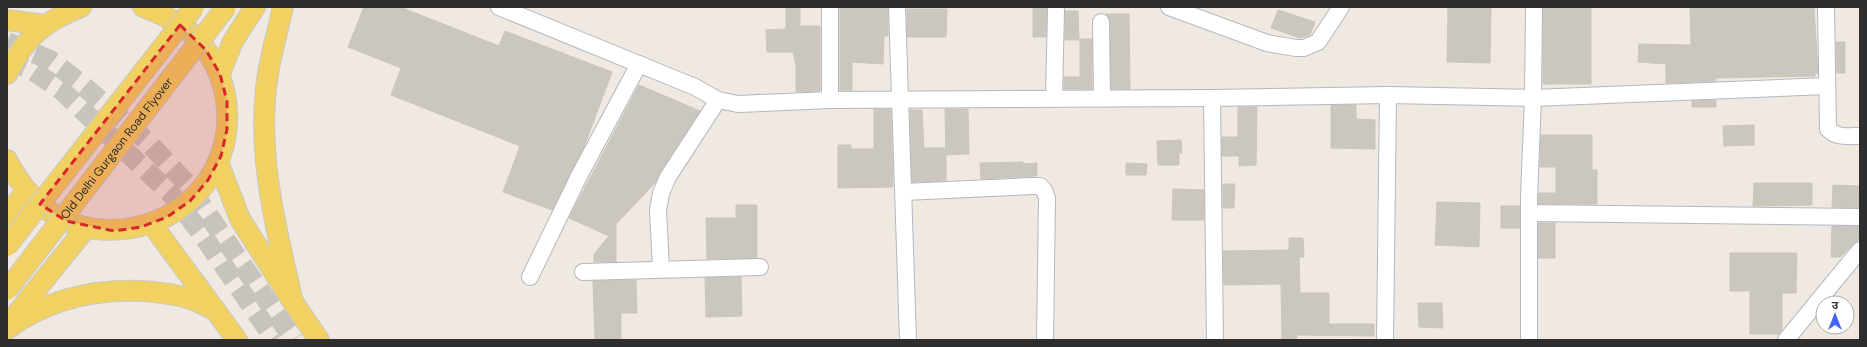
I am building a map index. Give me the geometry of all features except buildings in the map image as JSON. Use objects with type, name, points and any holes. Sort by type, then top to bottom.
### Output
[{"type":"main road","points":[[7,74],[15,57],[28,40],[44,25],[62,14],[81,7]]},
{"type":"main road","points":[[7,246],[194,7]]},
{"type":"main road","name":"Old Delhi Gurgaon Road Flyover","points":[[7,290],[226,7]]},
{"type":"main road","points":[[220,74],[233,41],[255,7]]},
{"type":"main road","points":[[283,7],[272,53],[266,88],[264,147],[274,223],[293,302]]},
{"type":"main road","points":[[7,160],[17,179],[26,191],[47,210],[66,221],[86,228],[114,231],[141,227],[167,217],[190,201],[208,180],[221,156],[227,129],[227,101],[220,74],[206,50],[187,30],[154,9]]},
{"type":"main road","points":[[7,20],[44,25]]},
{"type":"main road","points":[[218,162],[240,219],[319,340]]},
{"type":"main road","points":[[7,216],[26,191]]},
{"type":"main road","points":[[151,224],[238,340]]},
{"type":"main road","points":[[7,328],[86,228]]},
{"type":"main road","points":[[7,328],[24,317],[60,301],[87,293],[107,291],[162,293],[192,299],[215,310]]},
{"type":"street","points":[[499,7],[695,87],[718,100],[738,104],[830,100],[1212,98],[1388,95],[1533,98],[1827,86]]},
{"type":"street","points":[[830,7],[830,100]]},
{"type":"street","points":[[897,7],[908,340]]},
{"type":"street","points":[[1169,7],[1267,43],[1296,48],[1304,48],[1318,42],[1341,7]]},
{"type":"street","points":[[1529,340],[1528,197],[1533,98],[1534,7]]},
{"type":"street","points":[[1826,7],[1828,129],[1832,133],[1840,136],[1860,136]]},
{"type":"street","points":[[1054,98],[1056,10]]},
{"type":"street","points":[[1102,22],[1102,98]]},
{"type":"street","points":[[530,277],[579,176],[639,64]]},
{"type":"street","points":[[1385,340],[1388,95]]},
{"type":"street","points":[[1212,98],[1215,340]]},
{"type":"street","points":[[661,269],[658,210],[661,193],[668,177],[718,100]]},
{"type":"street","points":[[904,192],[1032,186],[1040,186],[1044,190],[1047,198],[1045,340]]},
{"type":"street","points":[[1529,213],[1860,217]]},
{"type":"street","points":[[1786,340],[1860,250]]},
{"type":"street","points":[[583,272],[760,267]]},
{"type":"highlighted area","points":[[180,25],[206,50],[220,74],[227,101],[227,129],[221,156],[208,180],[190,201],[167,217],[141,227],[114,231],[66,221],[40,204]]},
{"type":"tunnel","points":[[7,42],[50,60],[79,82],[147,141],[187,184],[294,340]]},
{"type":"tunnel","points":[[7,59],[33,71],[60,89],[171,194],[201,233],[275,340]]}]
